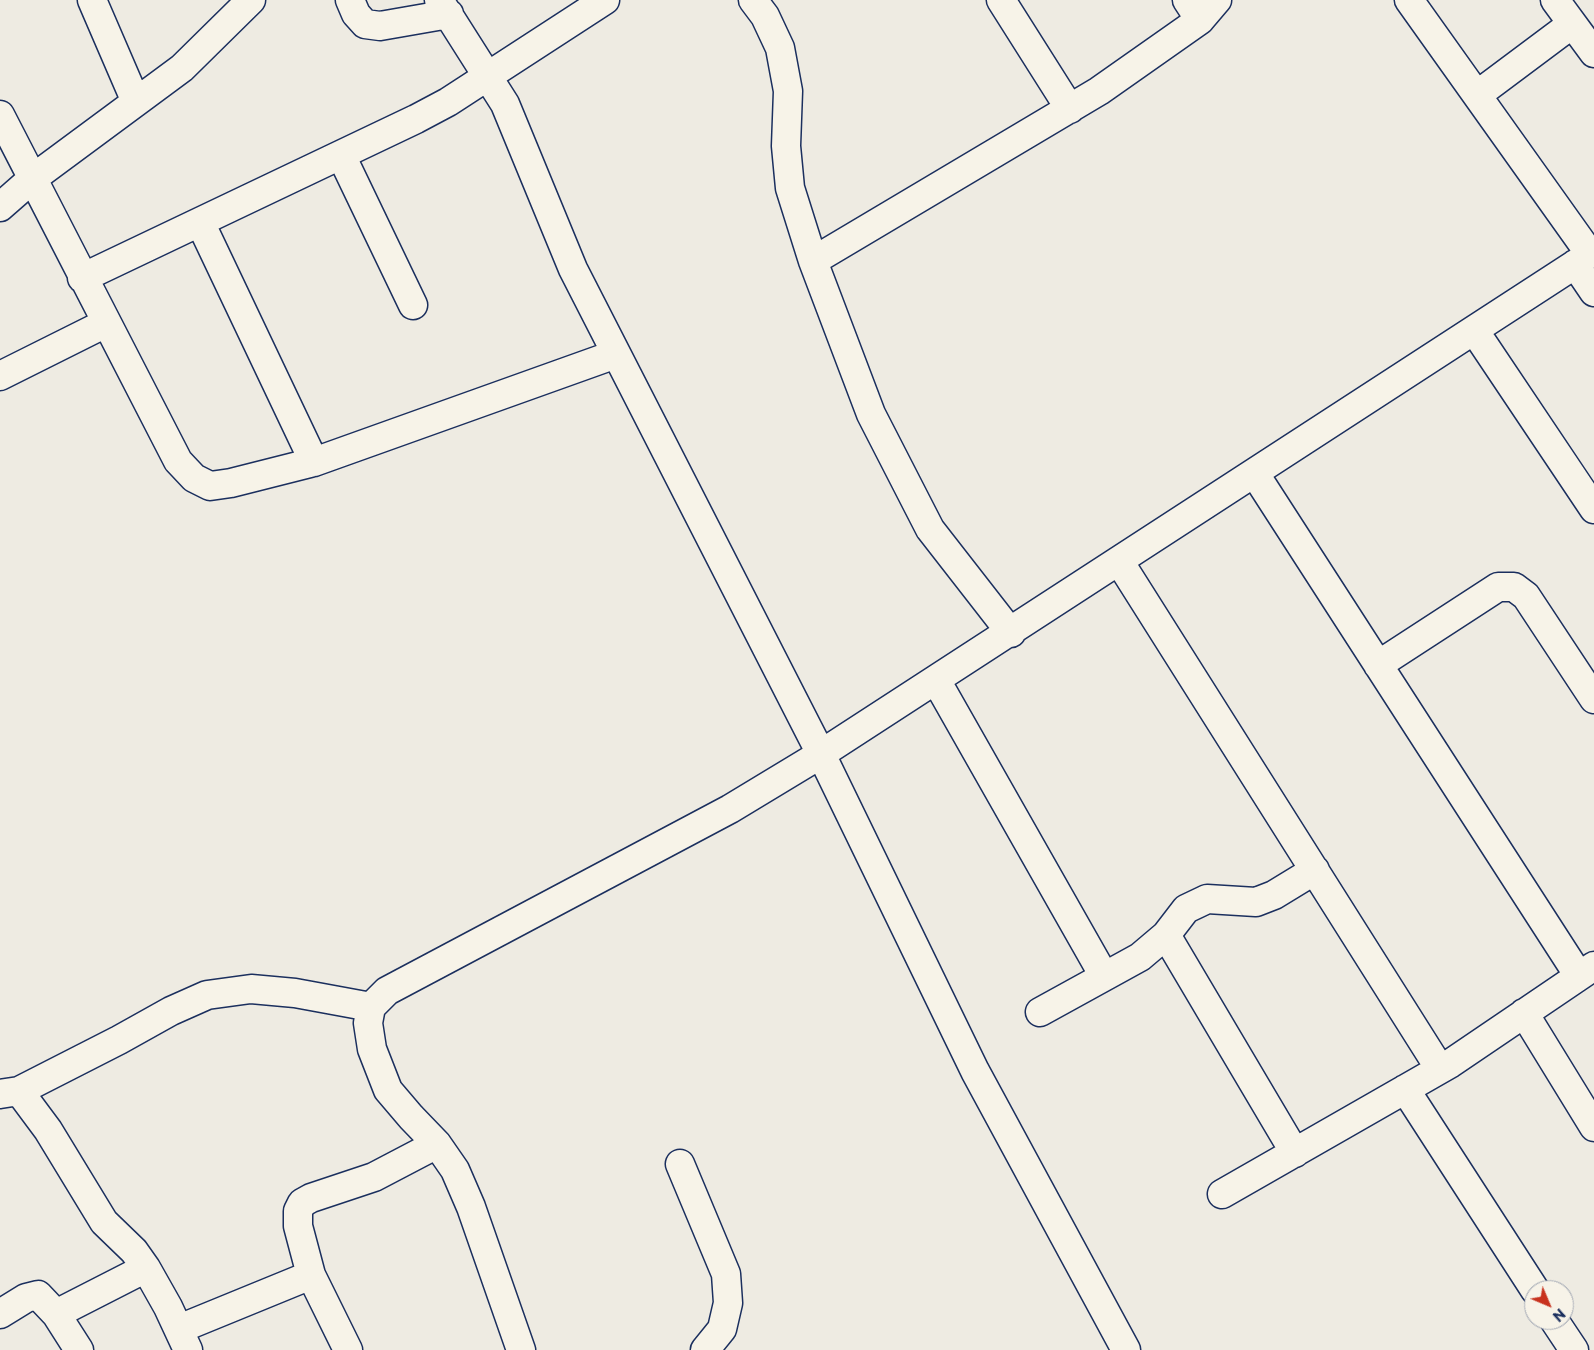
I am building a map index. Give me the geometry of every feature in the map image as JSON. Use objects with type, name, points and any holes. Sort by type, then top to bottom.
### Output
[{"type":"street","points":[[92,0],[136,102]]},
{"type":"street","points":[[0,207],[32,179],[182,68],[251,0]]},
{"type":"street","points":[[350,0],[356,14],[366,24],[380,26],[444,7],[487,75],[513,122],[573,269],[822,754],[976,1071],[1126,1350]]},
{"type":"street","points":[[82,278],[416,119],[448,102],[487,75],[606,0]]},
{"type":"street","points":[[752,0],[765,16],[780,48],[788,91],[786,146],[790,188],[813,262],[871,414],[930,529],[1011,633]]},
{"type":"street","points":[[1001,0],[1070,109]]},
{"type":"street","points":[[1408,0],[1476,95],[1586,257],[1594,292]]},
{"type":"street","points":[[1555,0],[1594,53]]},
{"type":"street","points":[[813,262],[1099,91],[1201,7]]},
{"type":"street","points":[[1476,95],[1572,24]]},
{"type":"street","points":[[0,115],[82,278],[178,461],[194,478],[210,486],[231,483],[314,462],[616,354]]},
{"type":"street","points":[[341,155],[413,305]]},
{"type":"street","points":[[200,222],[314,462]]},
{"type":"street","points":[[521,1350],[471,1207],[455,1170],[438,1144],[388,1090],[372,1049],[368,1023],[371,1007],[387,991],[730,809],[822,754],[1011,633],[1586,257]]},
{"type":"street","points":[[0,376],[106,323]]},
{"type":"street","points":[[1474,330],[1594,509]]},
{"type":"street","points":[[1222,1194],[1440,1069],[1586,971],[1378,665],[1255,474]]},
{"type":"street","points":[[1119,562],[1440,1069]]},
{"type":"street","points":[[1378,665],[1498,587],[1514,587],[1526,596],[1594,699]]},
{"type":"street","points":[[936,680],[1104,976]]},
{"type":"street","points":[[1040,1012],[1140,957],[1166,936],[1186,909],[1207,899],[1256,902],[1274,895],[1315,870]]},
{"type":"street","points":[[1166,936],[1295,1153]]},
{"type":"street","points":[[311,1275],[184,1340],[146,1268],[134,1251],[104,1222],[48,1130],[10,1092],[111,1044],[171,1011],[207,995],[251,989],[295,993],[371,1007]]},
{"type":"street","points":[[1524,1013],[1594,1127]]},
{"type":"street","points":[[1406,1089],[1529,1280]]},
{"type":"street","points":[[348,1350],[311,1275],[298,1226],[298,1211],[302,1204],[311,1198],[374,1177],[438,1144]]},
{"type":"street","points":[[680,1164],[726,1274],[728,1303],[722,1329],[705,1350]]},
{"type":"street","points":[[56,1314],[146,1268]]},
{"type":"street","points":[[0,1314],[26,1298],[38,1295],[56,1314],[79,1350]]},
{"type":"street","points":[[1561,1330],[1574,1350]]}]
